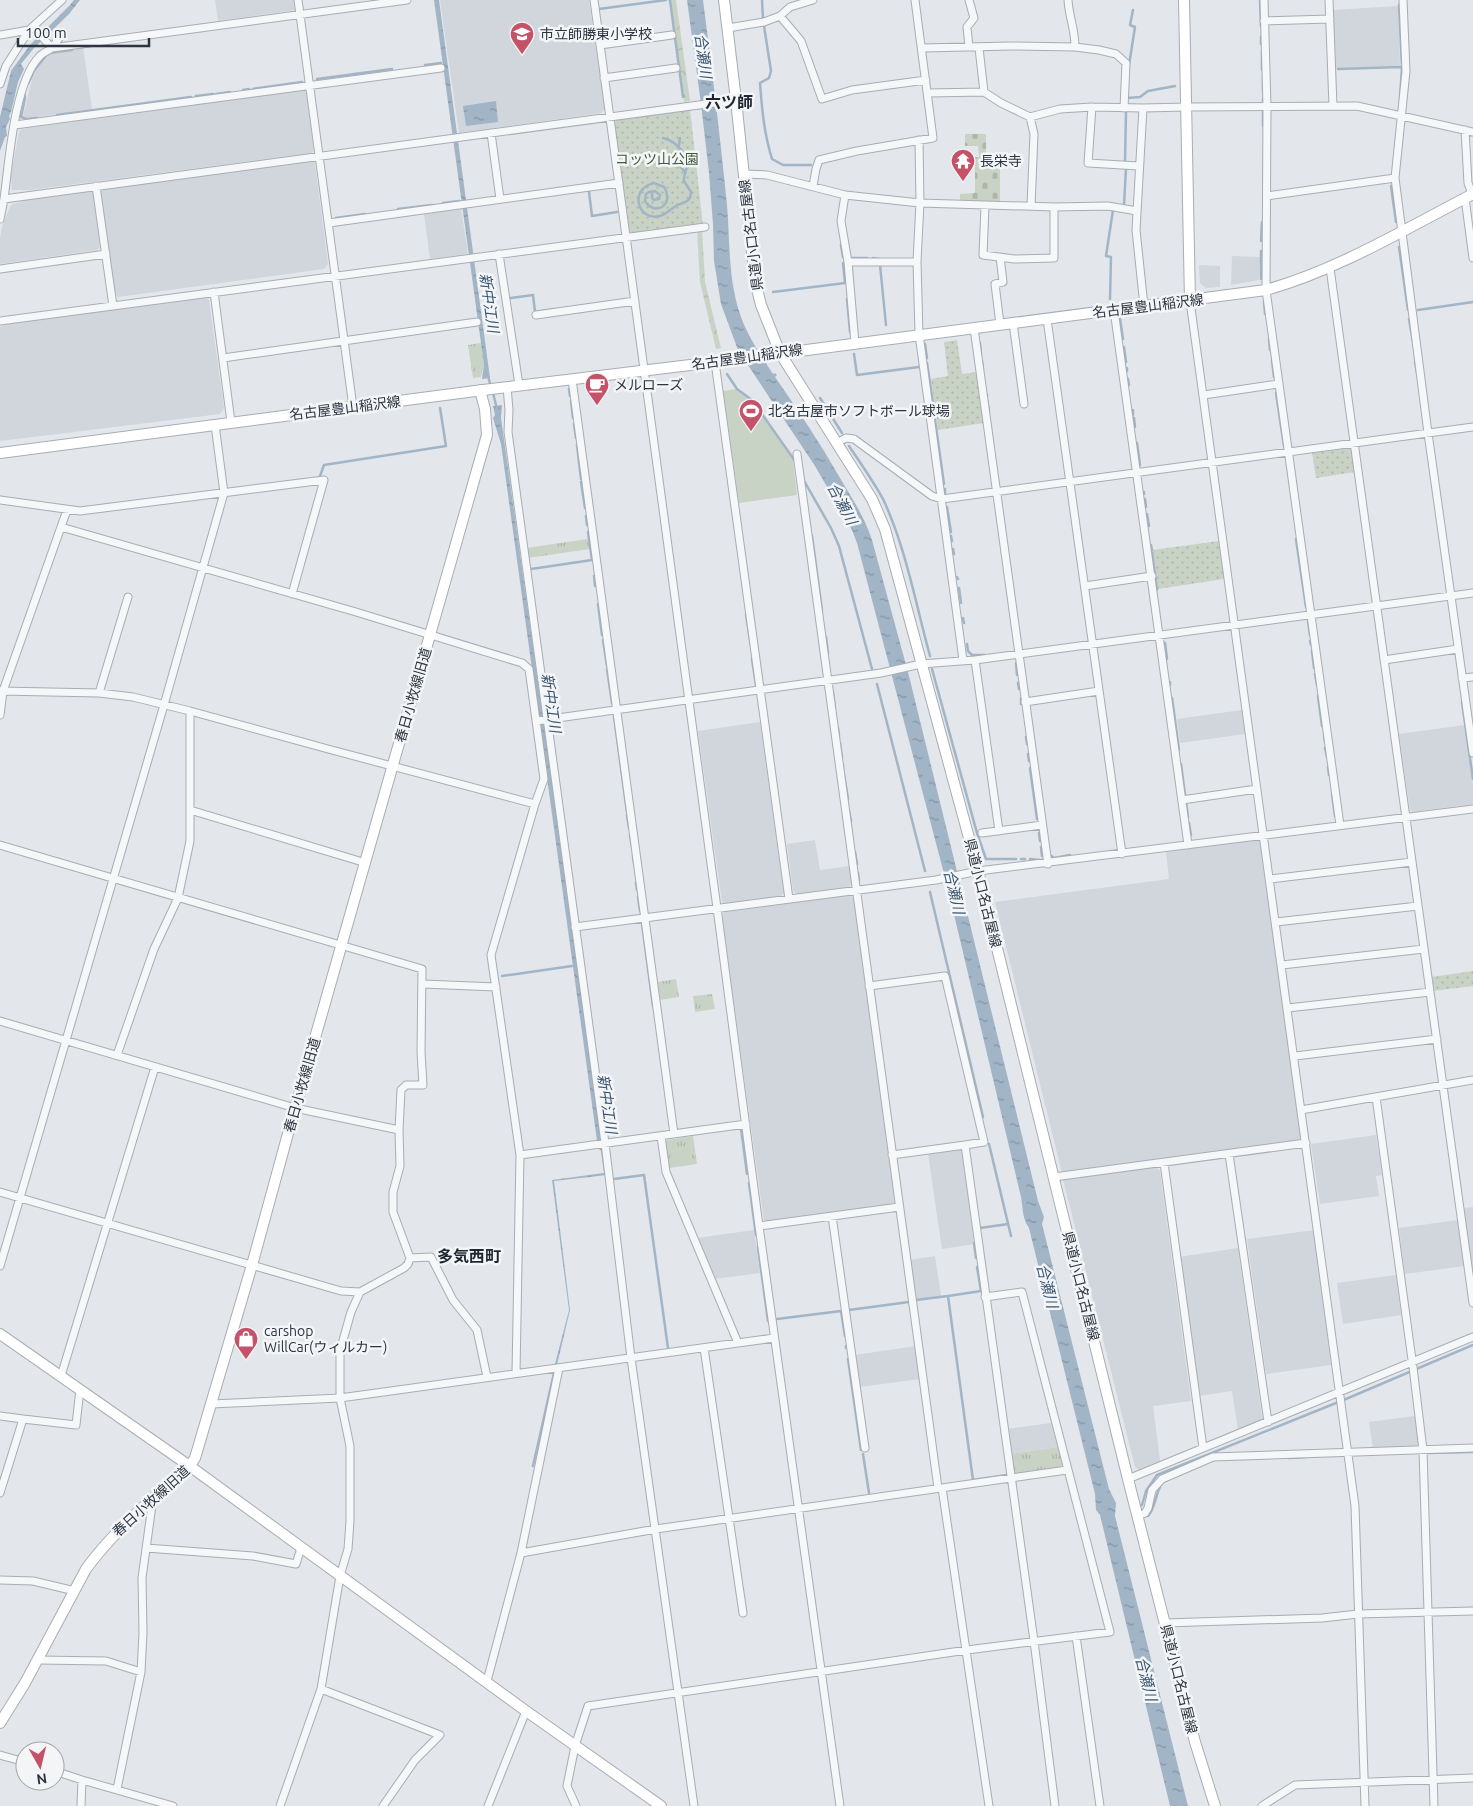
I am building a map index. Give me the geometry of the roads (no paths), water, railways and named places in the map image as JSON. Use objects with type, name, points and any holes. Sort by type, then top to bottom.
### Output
[{"type":"main road","name":"県道小口名古屋線","points":[[724,0],[728,28],[731,101],[744,174],[755,280],[761,305],[780,353],[872,499],[885,529],[918,665],[1054,1177],[1164,1623],[1195,1742],[1215,1806]]},
{"type":"main road","points":[[1184,0],[1190,301]]},
{"type":"main road","name":"名古屋豊山稲沢線","points":[[0,453],[1266,290],[1294,282],[1330,268],[1470,195]]},
{"type":"main road","name":"春日小牧線旧道","points":[[0,1723],[38,1660],[86,1569],[108,1540],[174,1478],[191,1467],[196,1458],[487,435],[481,390]]},
{"type":"main road","points":[[0,1334],[191,1467],[526,1711],[661,1806]]},
{"type":"street","points":[[0,84],[6,66],[32,29],[62,0]]},
{"type":"street","points":[[298,0],[354,407]]},
{"type":"street","points":[[32,29],[51,46],[407,0]]},
{"type":"street","points":[[594,0],[688,700],[718,908],[774,1338],[840,1806]]},
{"type":"street","points":[[728,28],[764,22],[780,16],[790,7],[813,0]]},
{"type":"street","points":[[813,186],[819,160],[933,138],[915,0]]},
{"type":"street","points":[[969,0],[974,18],[967,27],[969,47]]},
{"type":"street","points":[[1068,0],[1069,15],[1075,31],[1075,47]]},
{"type":"street","points":[[1264,0],[1267,106],[1266,290],[1340,825]]},
{"type":"street","points":[[1329,0],[1333,106]]},
{"type":"street","points":[[1403,0],[1406,71],[1395,178],[1428,433],[1473,753]]},
{"type":"street","points":[[780,16],[801,41],[822,99],[852,90],[926,80]]},
{"type":"street","points":[[1264,21],[1330,19]]},
{"type":"street","points":[[0,35],[32,29]]},
{"type":"street","points":[[0,219],[14,125],[24,82],[39,56],[62,34]]},
{"type":"street","points":[[600,45],[672,35]]},
{"type":"street","points":[[922,48],[1075,47],[1116,54],[1126,63],[1124,108]]},
{"type":"street","points":[[979,48],[984,92]]},
{"type":"street","points":[[14,125],[441,68]]},
{"type":"street","points":[[604,78],[676,68]]},
{"type":"street","points":[[928,93],[984,92],[1001,103],[1030,117],[1060,109],[1092,107],[1357,106],[1469,131],[1468,183],[1473,258]]},
{"type":"street","points":[[4,199],[731,101]]},
{"type":"street","points":[[1092,107],[1088,163],[1139,166]]},
{"type":"street","points":[[1143,108],[1136,230],[1144,306]]},
{"type":"street","points":[[1030,117],[1034,134],[1031,206]]},
{"type":"street","points":[[491,133],[500,199]]},
{"type":"street","points":[[919,140],[920,203],[917,262],[919,334],[963,660]]},
{"type":"street","points":[[744,174],[767,175],[845,195],[920,203],[1054,208],[1108,206],[1137,211]]},
{"type":"street","points":[[1267,196],[1395,178]]},
{"type":"street","points":[[328,223],[619,183]]},
{"type":"street","points":[[96,186],[113,306]]},
{"type":"street","points":[[845,195],[841,222],[848,262],[855,343]]},
{"type":"street","points":[[985,206],[983,255],[1014,259],[1054,258],[1054,208]]},
{"type":"street","points":[[0,321],[705,227]]},
{"type":"street","points":[[0,269],[106,254]]},
{"type":"street","points":[[500,254],[519,385]]},
{"type":"street","points":[[1000,257],[1003,282],[994,284],[1000,324]]},
{"type":"street","points":[[848,262],[917,262]]},
{"type":"street","points":[[1330,268],[1473,1302]]},
{"type":"street","points":[[214,292],[231,422]]},
{"type":"street","points":[[536,315],[635,301]]},
{"type":"street","points":[[1190,301],[1355,1506],[1365,1806]]},
{"type":"street","points":[[1114,310],[1188,845]]},
{"type":"street","points":[[1048,319],[1122,854]]},
{"type":"street","points":[[223,358],[477,322]]},
{"type":"street","points":[[1013,323],[1024,404]]},
{"type":"street","points":[[974,328],[1048,864]]},
{"type":"street","points":[[715,362],[789,899]]},
{"type":"street","points":[[572,379],[674,1134]]},
{"type":"street","points":[[1204,395],[1278,384]]},
{"type":"street","points":[[503,387],[510,410],[508,432],[542,721],[575,927],[602,1144],[694,1806]]},
{"type":"street","points":[[0,1266],[204,568],[224,493],[215,425]]},
{"type":"street","points":[[837,443],[846,438],[854,439],[932,496],[942,499],[1473,427]]},
{"type":"street","points":[[797,454],[899,1207],[989,1806]]},
{"type":"street","points":[[0,500],[80,511],[324,480],[292,594]]},
{"type":"street","points":[[0,715],[2,691],[67,510]]},
{"type":"street","points":[[61,527],[522,663],[529,669],[542,721],[544,779],[491,955],[520,1155],[516,1373]]},
{"type":"street","points":[[1084,586],[1152,576]]},
{"type":"street","points":[[542,721],[885,673],[918,665],[974,660],[1473,593]]},
{"type":"street","points":[[99,693],[128,597]]},
{"type":"street","points":[[1384,660],[1458,649]]},
{"type":"street","points":[[974,660],[999,831]]},
{"type":"street","points":[[1462,678],[1473,677]]},
{"type":"street","points":[[2,691],[99,693],[133,698],[535,804]]},
{"type":"street","points":[[1025,702],[1099,692]]},
{"type":"street","points":[[117,1055],[154,949],[178,898],[190,841],[190,715]]},
{"type":"street","points":[[1182,800],[1257,789]]},
{"type":"street","points":[[575,927],[938,880],[974,872],[1473,809]]},
{"type":"street","points":[[190,810],[366,863]]},
{"type":"street","points":[[982,833],[1042,825]]},
{"type":"street","points":[[0,845],[422,969],[424,984],[421,1052],[423,1085],[406,1085],[401,1090],[400,1166],[393,1192],[393,1212],[410,1258],[404,1268],[360,1292],[341,1291],[0,1192]]},
{"type":"street","points":[[1270,879],[1412,862]]},
{"type":"street","points":[[1276,922],[1418,906]]},
{"type":"street","points":[[1282,966],[1424,949]]},
{"type":"street","points":[[869,986],[945,976],[984,1142],[892,1155]]},
{"type":"street","points":[[424,984],[496,987]]},
{"type":"street","points":[[1288,1008],[1430,992]]},
{"type":"street","points":[[0,1021],[295,1108],[399,1130]]},
{"type":"street","points":[[1294,1056],[1436,1039]]},
{"type":"street","points":[[61,1376],[155,1067]]},
{"type":"street","points":[[1301,1110],[1473,1080]]},
{"type":"street","points":[[1376,1097],[1423,1450],[1434,1806]]},
{"type":"street","points":[[520,1155],[746,1124]]},
{"type":"street","points":[[661,1136],[666,1172],[738,1343]]},
{"type":"street","points":[[1054,1177],[1306,1143]]},
{"type":"street","points":[[965,1145],[1055,1806]]},
{"type":"street","points":[[1229,1154],[1268,1422]]},
{"type":"street","points":[[1164,1162],[1203,1448]]},
{"type":"street","points":[[759,1226],[899,1207]]},
{"type":"street","points":[[832,1216],[865,1448]]},
{"type":"street","points":[[410,1258],[431,1257],[453,1300],[477,1330],[487,1377]]},
{"type":"street","points":[[280,1806],[321,1689],[340,1576],[348,1549],[350,1446],[340,1398],[340,1351],[351,1312],[360,1292]]},
{"type":"street","points":[[576,1806],[567,1786],[575,1746],[588,1706],[966,1650],[1110,1632],[1022,1292],[986,1297]]},
{"type":"street","points":[[1128,1479],[1268,1422],[1340,1397],[1413,1367],[1473,1337]]},
{"type":"street","points":[[210,1404],[340,1398],[774,1338]]},
{"type":"street","points":[[704,1348],[743,1613]]},
{"type":"street","points":[[487,1681],[521,1553],[559,1368]]},
{"type":"street","points":[[0,1416],[76,1425],[80,1389]]},
{"type":"street","points":[[0,1493],[23,1419]]},
{"type":"street","points":[[1137,1516],[1144,1513],[1148,1508],[1152,1490],[1162,1479],[1213,1457],[1473,1448]]},
{"type":"street","points":[[521,1553],[656,1529],[1067,1470]]},
{"type":"street","points":[[117,1789],[141,1672],[143,1633],[142,1578],[154,1497]]},
{"type":"street","points":[[146,1548],[254,1556],[296,1564],[301,1548]]},
{"type":"street","points":[[0,1580],[32,1581],[75,1591]]},
{"type":"street","points":[[1164,1623],[1473,1611]]},
{"type":"street","points":[[1076,1636],[1100,1806]]},
{"type":"street","points":[[38,1660],[106,1661],[141,1672]]},
{"type":"street","points":[[321,1689],[440,1735],[415,1760],[383,1806]]},
{"type":"street","points":[[488,1806],[526,1711]]},
{"type":"street","points":[[0,1756],[15,1760]]},
{"type":"street","points":[[65,1774],[173,1806]]},
{"type":"street","points":[[1262,1806],[1295,1785],[1473,1778]]},
{"type":"street","points":[[81,1806],[82,1780]]},
{"type":"water","points":[[74,0],[80,0],[21,64],[24,69],[18,82],[9,116],[10,119],[6,127],[7,136],[0,151],[0,117],[11,71],[30,45]]},
{"type":"water","points":[[434,0],[439,0],[490,378],[482,379],[484,365]]},
{"type":"water","name":"合瀬川","points":[[687,0],[703,0],[727,205],[731,271],[739,311],[745,328],[758,351],[773,374],[777,375],[775,377],[817,439],[854,501],[872,540],[909,676],[1038,1201],[1044,1217],[1042,1224],[1109,1489],[1116,1503],[1115,1516],[1188,1806],[1170,1806],[1100,1515],[1096,1510],[1095,1494],[1029,1228],[1024,1217],[1021,1197],[947,885],[857,543],[852,530],[815,466],[738,350],[721,304],[714,261],[709,173]]},
{"type":"water","points":[[496,101],[498,122],[466,126],[463,106]]},
{"type":"water","points":[[502,405],[501,418],[607,1175],[554,1181],[570,1310],[557,1365],[555,1364],[569,1310],[552,1180],[604,1173],[601,1151],[598,1148],[501,444],[493,418],[495,415],[493,406]]},
{"type":"waterway","points":[[599,9],[666,0]]},
{"type":"waterway","points":[[670,0],[683,97]]},
{"type":"waterway","points":[[762,0],[763,19]]},
{"type":"waterway","points":[[1260,0],[1261,26]]},
{"type":"waterway","points":[[1399,5],[1402,67],[1400,99]]},
{"type":"waterway","points":[[1129,65],[1135,27],[1130,25],[1133,10]]},
{"type":"waterway","points":[[764,26],[771,71],[769,78],[760,83],[764,121],[772,159],[783,165],[811,165]]},
{"type":"waterway","points":[[1261,37],[1261,44]]},
{"type":"waterway","points":[[28,84],[34,71],[48,53],[72,50]]},
{"type":"waterway","points":[[1262,51],[1262,70]]},
{"type":"waterway","points":[[425,65],[441,63]]},
{"type":"waterway","points":[[1338,69],[1401,67]]},
{"type":"waterway","points":[[317,79],[392,69]]},
{"type":"waterway","points":[[1263,77],[1263,91]]},
{"type":"waterway","points":[[253,89],[302,82]]},
{"type":"waterway","points":[[1127,98],[1140,97],[1148,91],[1175,86]]},
{"type":"waterway","points":[[243,90],[249,89]]},
{"type":"waterway","points":[[24,91],[25,98],[21,117],[27,119],[37,118]]},
{"type":"waterway","points":[[216,94],[230,92]]},
{"type":"waterway","points":[[196,96],[213,94]]},
{"type":"waterway","points":[[57,115],[191,97]]},
{"type":"waterway","points":[[1125,162],[1126,112]]},
{"type":"waterway","points":[[1263,112],[1263,126]]},
{"type":"waterway","points":[[652,194],[654,200],[659,199],[660,195],[655,191],[646,194],[645,201],[649,206],[659,208],[666,203],[667,193],[664,187],[654,183],[646,186],[641,192],[639,204],[642,210],[652,217],[665,214],[690,198],[691,192],[684,181],[687,165],[685,155],[676,144],[663,138]]},
{"type":"waterway","points":[[679,145],[680,138]]},
{"type":"waterway","points":[[680,150],[677,154],[677,163],[685,172]]},
{"type":"waterway","points":[[1124,205],[1126,168]]},
{"type":"waterway","points":[[1391,186],[1396,222]]},
{"type":"waterway","points":[[589,192],[592,216],[617,212]]},
{"type":"waterway","points":[[443,203],[459,201]]},
{"type":"waterway","points":[[398,209],[432,205]]},
{"type":"waterway","points":[[1110,299],[1111,257],[1106,256],[1113,210]]},
{"type":"waterway","points":[[336,218],[365,214]]},
{"type":"waterway","points":[[1261,241],[1262,222]]},
{"type":"waterway","points":[[841,245],[843,257]]},
{"type":"waterway","points":[[1399,247],[1408,310]]},
{"type":"waterway","points":[[1261,251],[1261,279]]},
{"type":"waterway","points":[[851,258],[867,258]]},
{"type":"waterway","points":[[873,258],[879,259]]},
{"type":"waterway","points":[[773,292],[845,283],[843,263]]},
{"type":"waterway","points":[[880,265],[886,325]]},
{"type":"waterway","points":[[511,298],[533,295],[535,312],[555,309]]},
{"type":"waterway","points":[[847,299],[850,332]]},
{"type":"waterway","points":[[1264,301],[1265,314]]},
{"type":"waterway","points":[[1418,310],[1473,302]]},
{"type":"waterway","points":[[1120,319],[1123,339]]},
{"type":"waterway","points":[[1409,319],[1413,342]]},
{"type":"waterway","points":[[1269,339],[1270,350]]},
{"type":"waterway","points":[[980,343],[981,354]]},
{"type":"waterway","points":[[925,344],[927,358]]},
{"type":"waterway","points":[[1124,347],[1126,362]]},
{"type":"waterway","points":[[854,354],[857,375],[919,367]]},
{"type":"waterway","points":[[1272,360],[1274,377]]},
{"type":"waterway","points":[[982,361],[983,369]]},
{"type":"waterway","points":[[1415,362],[1417,373]]},
{"type":"waterway","points":[[927,363],[933,403]]},
{"type":"waterway","points":[[727,374],[737,389],[752,400],[795,461]]},
{"type":"waterway","name":"新中江川","points":[[488,376],[491,387]]},
{"type":"waterway","points":[[1128,379],[1129,385]]},
{"type":"waterway","points":[[569,389],[570,396]]},
{"type":"waterway","name":"新中江川","points":[[493,393],[497,409]]},
{"type":"waterway","points":[[1276,393],[1284,446]]},
{"type":"waterway","points":[[820,398],[842,433]]},
{"type":"waterway","points":[[987,400],[989,411]]},
{"type":"waterway","points":[[571,401],[573,418]]},
{"type":"waterway","points":[[933,406],[944,484]]},
{"type":"waterway","points":[[320,476],[324,465],[446,446],[440,408]]},
{"type":"waterway","points":[[1133,410],[1133,415]]},
{"type":"waterway","points":[[1134,418],[1135,427]]},
{"type":"waterway","points":[[574,424],[576,438]]},
{"type":"waterway","points":[[1137,443],[1140,465]]},
{"type":"waterway","points":[[577,445],[581,479]]},
{"type":"waterway","points":[[849,446],[880,494],[892,519],[905,558],[930,656]]},
{"type":"waterway","points":[[803,479],[839,546],[872,669]]},
{"type":"waterway","points":[[581,482],[585,508]]},
{"type":"waterway","points":[[1145,499],[1146,507]]},
{"type":"waterway","points":[[947,507],[951,532]]},
{"type":"waterway","points":[[1147,514],[1149,526]]},
{"type":"waterway","points":[[586,516],[587,525]]},
{"type":"waterway","points":[[531,569],[592,560],[588,532]]},
{"type":"waterway","points":[[812,536],[822,611]]},
{"type":"waterway","points":[[951,536],[952,541]]},
{"type":"waterway","points":[[1296,539],[1306,607]]},
{"type":"waterway","points":[[1151,545],[1152,550]]},
{"type":"waterway","points":[[953,549],[954,554]]},
{"type":"waterway","points":[[1152,553],[1157,590]]},
{"type":"waterway","points":[[594,576],[595,586]]},
{"type":"waterway","points":[[959,588],[961,603]]},
{"type":"waterway","points":[[598,604],[602,635]]},
{"type":"waterway","points":[[746,614],[751,646]]},
{"type":"waterway","points":[[963,618],[964,623]]},
{"type":"waterway","points":[[1308,621],[1310,635]]},
{"type":"waterway","points":[[826,637],[828,653]]},
{"type":"waterway","points":[[603,640],[607,666]]},
{"type":"waterway","points":[[1310,641],[1311,645]]},
{"type":"waterway","points":[[1165,643],[1167,659]]},
{"type":"waterway","points":[[967,644],[968,651],[972,655],[985,655]]},
{"type":"waterway","points":[[1312,651],[1314,668]]},
{"type":"waterway","points":[[752,659],[756,685]]},
{"type":"waterway","points":[[1016,663],[1017,675]]},
{"type":"waterway","points":[[607,669],[612,703]]},
{"type":"waterway","points":[[932,669],[977,833],[986,859],[1016,859]]},
{"type":"waterway","points":[[1315,674],[1317,685]]},
{"type":"waterway","points":[[1018,683],[1019,689]]},
{"type":"waterway","points":[[877,684],[925,871]]},
{"type":"waterway","points":[[833,692],[835,709]]},
{"type":"waterway","points":[[1318,696],[1322,726]]},
{"type":"waterway","points":[[1021,698],[1021,704]]},
{"type":"waterway","points":[[1172,698],[1179,750]]},
{"type":"waterway","points":[[1462,702],[1473,779]]},
{"type":"waterway","points":[[614,716],[627,812]]},
{"type":"waterway","points":[[838,728],[839,736]]},
{"type":"waterway","points":[[1324,736],[1325,742]]},
{"type":"waterway","points":[[1026,737],[1027,744]]},
{"type":"waterway","points":[[840,743],[842,757]]},
{"type":"waterway","points":[[1325,748],[1327,757]]},
{"type":"waterway","points":[[1028,754],[1029,761]]},
{"type":"waterway","points":[[1181,764],[1185,795]]},
{"type":"waterway","points":[[1328,767],[1329,775]]},
{"type":"waterway","points":[[1030,768],[1037,819]]},
{"type":"waterway","points":[[844,775],[848,799]]},
{"type":"waterway","points":[[1332,794],[1335,816]]},
{"type":"waterway","points":[[1186,802],[1188,817]]},
{"type":"waterway","points":[[849,811],[851,821]]},
{"type":"waterway","points":[[627,815],[629,828]]},
{"type":"waterway","points":[[1189,823],[1191,835]]},
{"type":"waterway","points":[[1039,833],[1040,841]]},
{"type":"waterway","points":[[630,835],[632,847]]},
{"type":"waterway","points":[[1041,847],[1042,856]]},
{"type":"waterway","points":[[855,852],[857,864]]},
{"type":"waterway","points":[[1050,855],[1054,858],[1070,855]]},
{"type":"waterway","points":[[633,856],[634,863]]},
{"type":"waterway","points":[[1030,859],[1039,860]]},
{"type":"waterway","points":[[858,873],[859,881]]},
{"type":"waterway","points":[[636,883],[637,890]]},
{"type":"waterway","points":[[930,892],[983,1117]]},
{"type":"waterway","points":[[638,897],[640,911]]},
{"type":"waterway","points":[[642,923],[653,1006]]},
{"type":"waterway","points":[[502,976],[572,966]]},
{"type":"waterway","points":[[734,1129],[741,1128],[747,1174]]},
{"type":"waterway","points":[[989,1144],[1011,1236]]},
{"type":"waterway","points":[[614,1179],[644,1175],[668,1348]]},
{"type":"waterway","points":[[749,1183],[756,1235]]},
{"type":"waterway","points":[[980,1228],[1008,1224]]},
{"type":"waterway","points":[[974,1243],[976,1258]]},
{"type":"waterway","points":[[758,1247],[768,1321]]},
{"type":"waterway","points":[[948,1296],[981,1291],[977,1267]]},
{"type":"waterway","points":[[916,1300],[948,1296],[973,1480],[1007,1475]]},
{"type":"waterway","points":[[849,1310],[909,1302]]},
{"type":"waterway","points":[[777,1319],[841,1311],[845,1336]]},
{"type":"waterway","points":[[1138,1506],[1142,1505],[1146,1491],[1157,1475],[1346,1399],[1473,1345]]},
{"type":"waterway","points":[[848,1359],[861,1450]]},
{"type":"waterway","name":"新中江川","points":[[533,1466],[554,1373]]},
{"type":"waterway","points":[[1427,1453],[1473,1452]]},
{"type":"waterway","points":[[863,1454],[869,1493]]},
{"type":"waterway","points":[[1289,1458],[1306,1457]]},
{"type":"waterway","points":[[1148,1516],[1160,1487]]},
{"type":"place","name":"市立師勝東小学校","points":[[522,55]]},
{"type":"place","name":"長栄寺","points":[[963,182]]},
{"type":"place","name":"メルローズ","points":[[597,406]]},
{"type":"place","name":"北名古屋市ソフトボール球場","points":[[751,432]]},
{"type":"place","name":"carshop WillCar(ウィルカー)","points":[[246,1360]]},
{"type":"district","name":"六ツ師","points":[[729,102]]},
{"type":"district","name":"多気西町","points":[[469,1256]]},
{"type":"park label","name":"コッツ山公園","points":[[657,159]]}]
